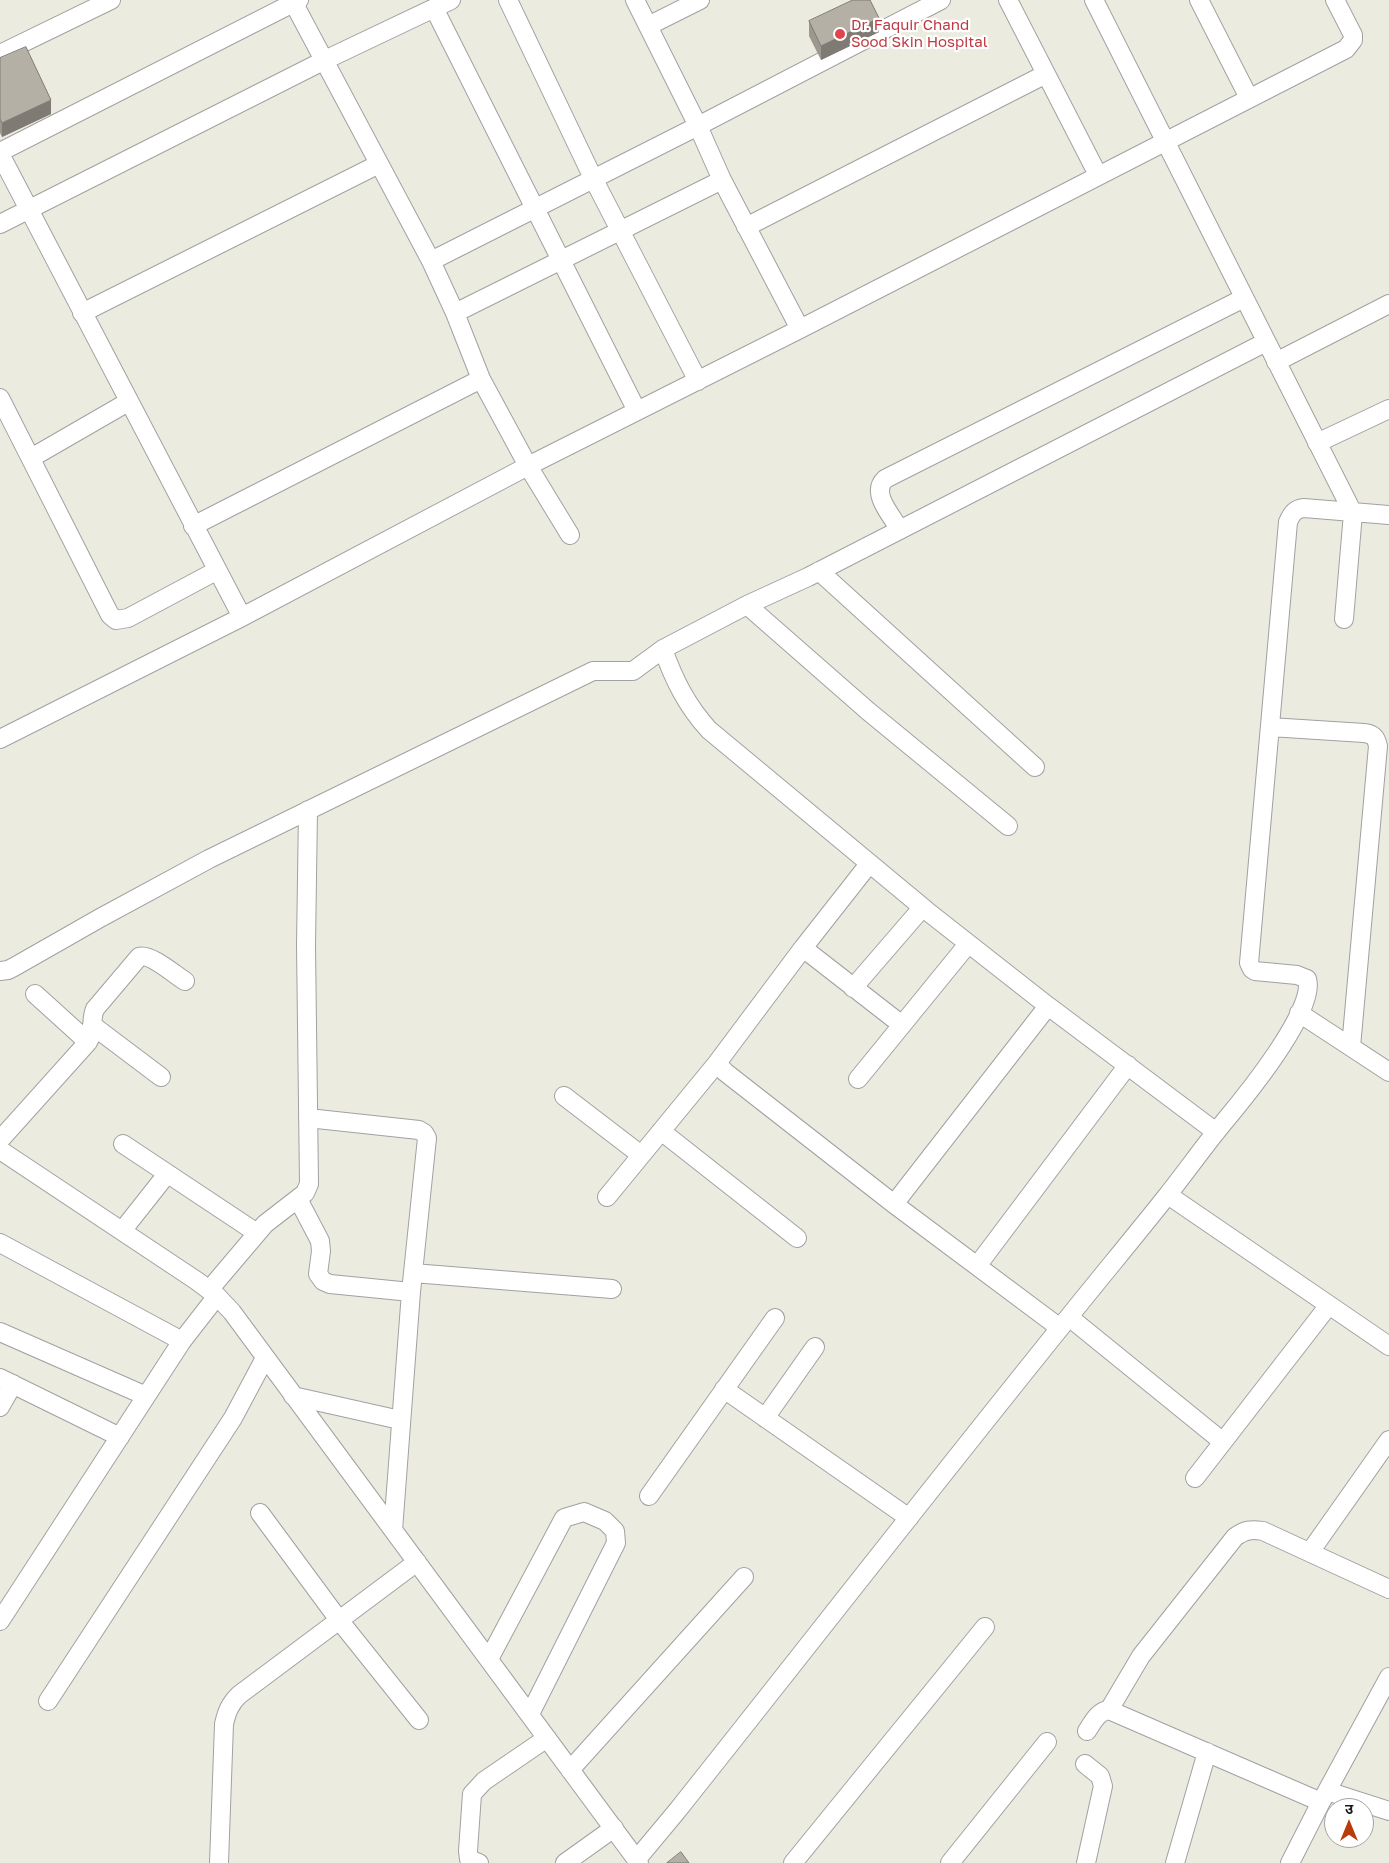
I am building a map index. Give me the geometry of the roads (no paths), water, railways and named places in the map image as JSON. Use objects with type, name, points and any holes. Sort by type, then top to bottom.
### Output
[{"type":"street","points":[[0,54],[111,0]]},
{"type":"street","points":[[0,224],[325,60],[451,0]]},
{"type":"street","points":[[508,0],[593,178],[698,381]]},
{"type":"street","points":[[635,0],[698,126],[722,180],[800,329]]},
{"type":"street","points":[[648,26],[700,0]]},
{"type":"street","points":[[431,261],[698,126],[940,0]]},
{"type":"street","points":[[1008,0],[1098,175]]},
{"type":"street","points":[[1094,0],[1353,513],[1344,619]]},
{"type":"street","points":[[1199,0],[1249,98]]},
{"type":"street","points":[[0,739],[242,617],[528,466],[800,329],[1350,45],[1353,40],[1351,31],[1335,0]]},
{"type":"street","points":[[242,617],[216,571],[0,153],[294,1],[431,261],[455,313],[481,379],[528,466],[570,535]]},
{"type":"street","points":[[434,8],[637,411]]},
{"type":"street","points":[[746,226],[1046,74]]},
{"type":"street","points":[[82,313],[379,164]]},
{"type":"street","points":[[455,313],[722,180]]},
{"type":"street","points":[[900,530],[879,491],[880,484],[884,479],[1244,298]]},
{"type":"street","points":[[1276,362],[1389,304]]},
{"type":"street","points":[[0,971],[14,967],[209,859],[593,671],[633,671],[663,650],[747,605],[900,530],[1266,342]]},
{"type":"street","points":[[193,526],[481,379]]},
{"type":"street","points":[[0,398],[107,611],[116,620],[128,618],[216,571]]},
{"type":"street","points":[[31,458],[128,402]]},
{"type":"street","points":[[1317,443],[1389,409]]},
{"type":"street","points":[[0,1150],[213,1293],[237,1319],[638,1861],[1064,1323],[1168,1195],[1278,1051],[1299,1013],[1308,993],[1309,985],[1307,980],[1297,975],[1255,971],[1249,963],[1288,522],[1291,514],[1304,508],[1389,515]]},
{"type":"street","points":[[819,571],[1036,767]]},
{"type":"street","points":[[747,605],[868,711],[1008,826]]},
{"type":"street","points":[[663,650],[674,678],[688,705],[708,730],[922,908],[1048,1006],[1216,1132]]},
{"type":"street","points":[[1270,728],[1364,732],[1372,734],[1378,746],[1352,1047]]},
{"type":"street","points":[[0,1620],[213,1293],[257,1233],[272,1218],[305,1194],[309,1184],[306,945],[308,810]]},
{"type":"street","points":[[608,1196],[717,1063],[803,948],[870,864]]},
{"type":"street","points":[[853,988],[922,908]]},
{"type":"street","points":[[858,1079],[968,944]]},
{"type":"street","points":[[803,948],[902,1025]]},
{"type":"street","points":[[0,1140],[90,1033],[92,1014],[95,1009],[139,957],[142,955],[150,958],[186,981]]},
{"type":"street","points":[[34,994],[90,1033],[161,1077]]},
{"type":"street","points":[[894,1204],[1048,1006]]},
{"type":"street","points":[[1299,1013],[1389,1072]]},
{"type":"street","points":[[717,1063],[733,1078],[894,1204],[977,1266],[1064,1323],[1223,1442]]},
{"type":"street","points":[[977,1266],[1128,1065]]},
{"type":"street","points":[[564,1096],[642,1155]]},
{"type":"street","points":[[308,1118],[415,1130],[424,1133],[427,1147],[412,1273],[393,1530]]},
{"type":"street","points":[[661,1131],[797,1238]]},
{"type":"street","points":[[122,1144],[257,1233]]},
{"type":"street","points":[[122,1231],[167,1174]]},
{"type":"street","points":[[1168,1195],[1389,1346]]},
{"type":"street","points":[[298,1199],[320,1241],[321,1252],[318,1274],[323,1281],[330,1284],[411,1292]]},
{"type":"street","points":[[0,1243],[182,1341]]},
{"type":"street","points":[[412,1273],[612,1289]]},
{"type":"street","points":[[1195,1478],[1329,1305]]},
{"type":"street","points":[[649,1496],[775,1318]]},
{"type":"street","points":[[0,1332],[146,1396]]},
{"type":"street","points":[[765,1418],[816,1348]]},
{"type":"street","points":[[48,1701],[233,1418],[265,1358]]},
{"type":"street","points":[[0,1407],[6,1381],[120,1437]]},
{"type":"street","points":[[724,1389],[909,1518]]},
{"type":"street","points":[[293,1396],[400,1420]]},
{"type":"street","points":[[1310,1552],[1389,1440]]},
{"type":"street","points":[[489,1659],[564,1518],[584,1512],[605,1521],[615,1531],[616,1543],[530,1714]]},
{"type":"street","points":[[260,1513],[339,1620],[419,1720]]},
{"type":"street","points":[[1109,1710],[1141,1656],[1235,1537],[1242,1531],[1252,1529],[1263,1531],[1389,1589]]},
{"type":"street","points":[[219,1863],[224,1724],[227,1711],[232,1702],[417,1562]]},
{"type":"street","points":[[570,1770],[744,1578]]},
{"type":"street","points":[[793,1863],[985,1627]]},
{"type":"street","points":[[1290,1863],[1389,1677]]},
{"type":"street","points":[[1087,1731],[1099,1714],[1104,1710],[1109,1710],[1207,1752],[1324,1796],[1389,1811]]},
{"type":"street","points":[[479,1863],[469,1858],[468,1851],[472,1794],[484,1781],[547,1738]]},
{"type":"street","points":[[950,1863],[1047,1742]]},
{"type":"street","points":[[1174,1863],[1207,1752]]},
{"type":"street","points":[[1085,1764],[1100,1776],[1103,1786],[1086,1863]]},
{"type":"street","points":[[565,1863],[614,1828]]},
{"type":"place","name":"Dr. Faquir Chand Sood Skin Hospital","points":[[840,34]]}]
